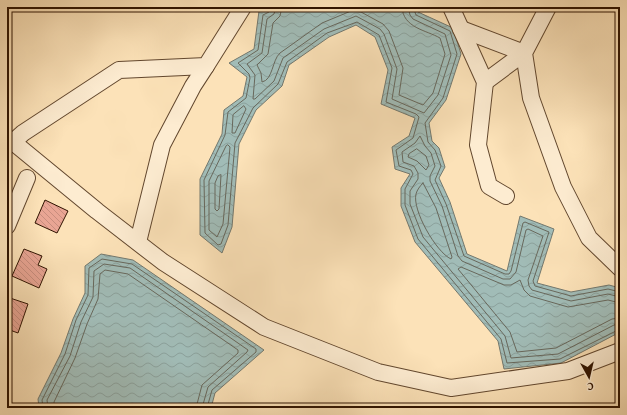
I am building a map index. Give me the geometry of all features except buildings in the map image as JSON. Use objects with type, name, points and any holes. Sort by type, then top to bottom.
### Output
[{"type":"street","points":[[138,242],[162,145],[193,86],[243,7]]},
{"type":"street","points":[[451,7],[485,82],[478,145],[489,186],[506,196]]},
{"type":"street","points":[[485,82],[524,53],[548,7]]},
{"type":"street","points":[[461,29],[524,53]]},
{"type":"street","points":[[524,53],[531,98],[563,187],[589,238],[620,268]]},
{"type":"street","points":[[206,66],[119,70],[23,133],[13,142],[163,262],[264,327],[378,372],[451,388],[568,371],[620,351]]},
{"type":"street","points":[[7,226],[27,178]]},
{"type":"water","points":[[272,7],[417,7],[418,12],[453,28],[461,54],[446,100],[429,123],[432,141],[439,148],[445,167],[439,178],[450,202],[467,254],[507,271],[520,216],[554,229],[537,283],[571,292],[609,285],[620,288],[620,332],[561,363],[504,369],[498,341],[415,242],[401,206],[401,188],[410,174],[395,169],[392,147],[409,136],[415,118],[381,104],[388,70],[375,37],[356,25],[329,37],[289,65],[282,86],[256,110],[239,144],[232,227],[222,253],[200,235],[200,179],[222,134],[224,110],[243,96],[247,77],[229,63],[254,49],[259,11]]},
{"type":"water","points":[[101,254],[133,260],[264,350],[215,393],[211,408],[39,408],[38,399],[61,353],[73,319],[85,293],[85,266]]}]
